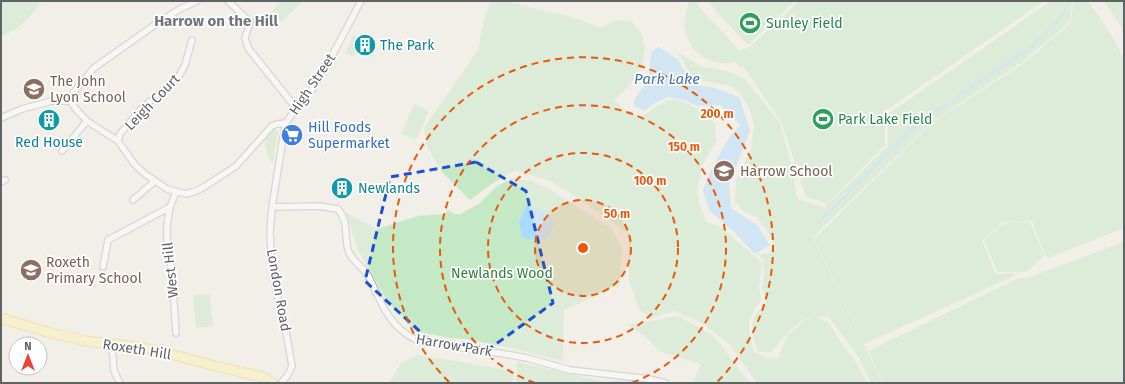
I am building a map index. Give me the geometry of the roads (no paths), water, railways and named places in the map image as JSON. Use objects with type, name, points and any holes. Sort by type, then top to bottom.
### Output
[{"type":"main road","name":"Roxeth Hill","points":[[1,318],[64,336],[145,348],[263,377],[272,383]]},
{"type":"street","points":[[197,1],[178,10],[156,24],[94,68],[73,93],[71,101],[75,108],[87,121],[118,141],[135,165],[154,181],[167,189],[186,194],[204,187],[236,166],[272,126],[286,123]]},
{"type":"street","points":[[228,1],[250,22],[245,38],[248,48],[296,108]]},
{"type":"street","name":"High Street","points":[[277,170],[286,123],[296,108],[311,91],[326,67],[361,1]]},
{"type":"street","name":"Leigh Court","points":[[118,141],[120,134],[140,110],[179,76],[192,40]]},
{"type":"street","points":[[1,118],[22,109],[52,101],[71,101]]},
{"type":"street","points":[[62,151],[87,121]]},
{"type":"street","name":"London Road","points":[[277,170],[270,232],[272,262],[275,285],[292,366],[288,375],[281,383]]},
{"type":"street","points":[[133,200],[154,181]]},
{"type":"street","name":"West Hill","points":[[176,192],[170,207],[167,226],[167,241],[172,274],[176,333]]},
{"type":"street","name":"Harrow Park","points":[[272,207],[319,206],[338,209],[345,220],[348,250],[353,259],[368,274],[380,302],[397,327],[410,337],[421,342],[527,358],[570,370],[649,379],[665,383]]},
{"type":"street","points":[[102,267],[108,240],[170,207]]},
{"type":"street","points":[[112,344],[114,371],[120,383]]},
{"type":"water","name":"Park Lake","points":[[659,47],[678,60],[692,84],[714,88],[739,97],[750,130],[729,185],[731,208],[757,225],[770,245],[755,254],[734,232],[710,211],[703,191],[707,178],[723,148],[731,135],[741,125],[720,105],[697,106],[683,100],[668,97],[645,110],[634,106],[635,98],[649,79],[650,60],[653,50]]},
{"type":"water","points":[[527,205],[547,213],[554,221],[551,233],[544,240],[522,238],[519,221]]},
{"type":"waterway","points":[[820,221],[918,124],[1028,49],[1061,18],[1069,1]]},
{"type":"place","name":"Sunley Field","points":[[750,23]]},
{"type":"place","name":"The Park","points":[[365,45]]},
{"type":"place","name":"The John Lyon School","points":[[34,89]]},
{"type":"place","name":"Park Lake Field","points":[[823,119]]},
{"type":"place","name":"Red House","points":[[49,120]]},
{"type":"place","name":"Hill Foods Supermarket","points":[[292,135]]},
{"type":"place","name":"Harrow School","points":[[724,171]]},
{"type":"place","name":"Newlands","points":[[342,188]]},
{"type":"place","name":"Roxeth Primary School","points":[[31,270]]},
{"type":"district","name":"Harrow on the Hill","points":[[216,21]]},
{"type":"park label","name":"Newlands Wood","points":[[502,273]]}]
